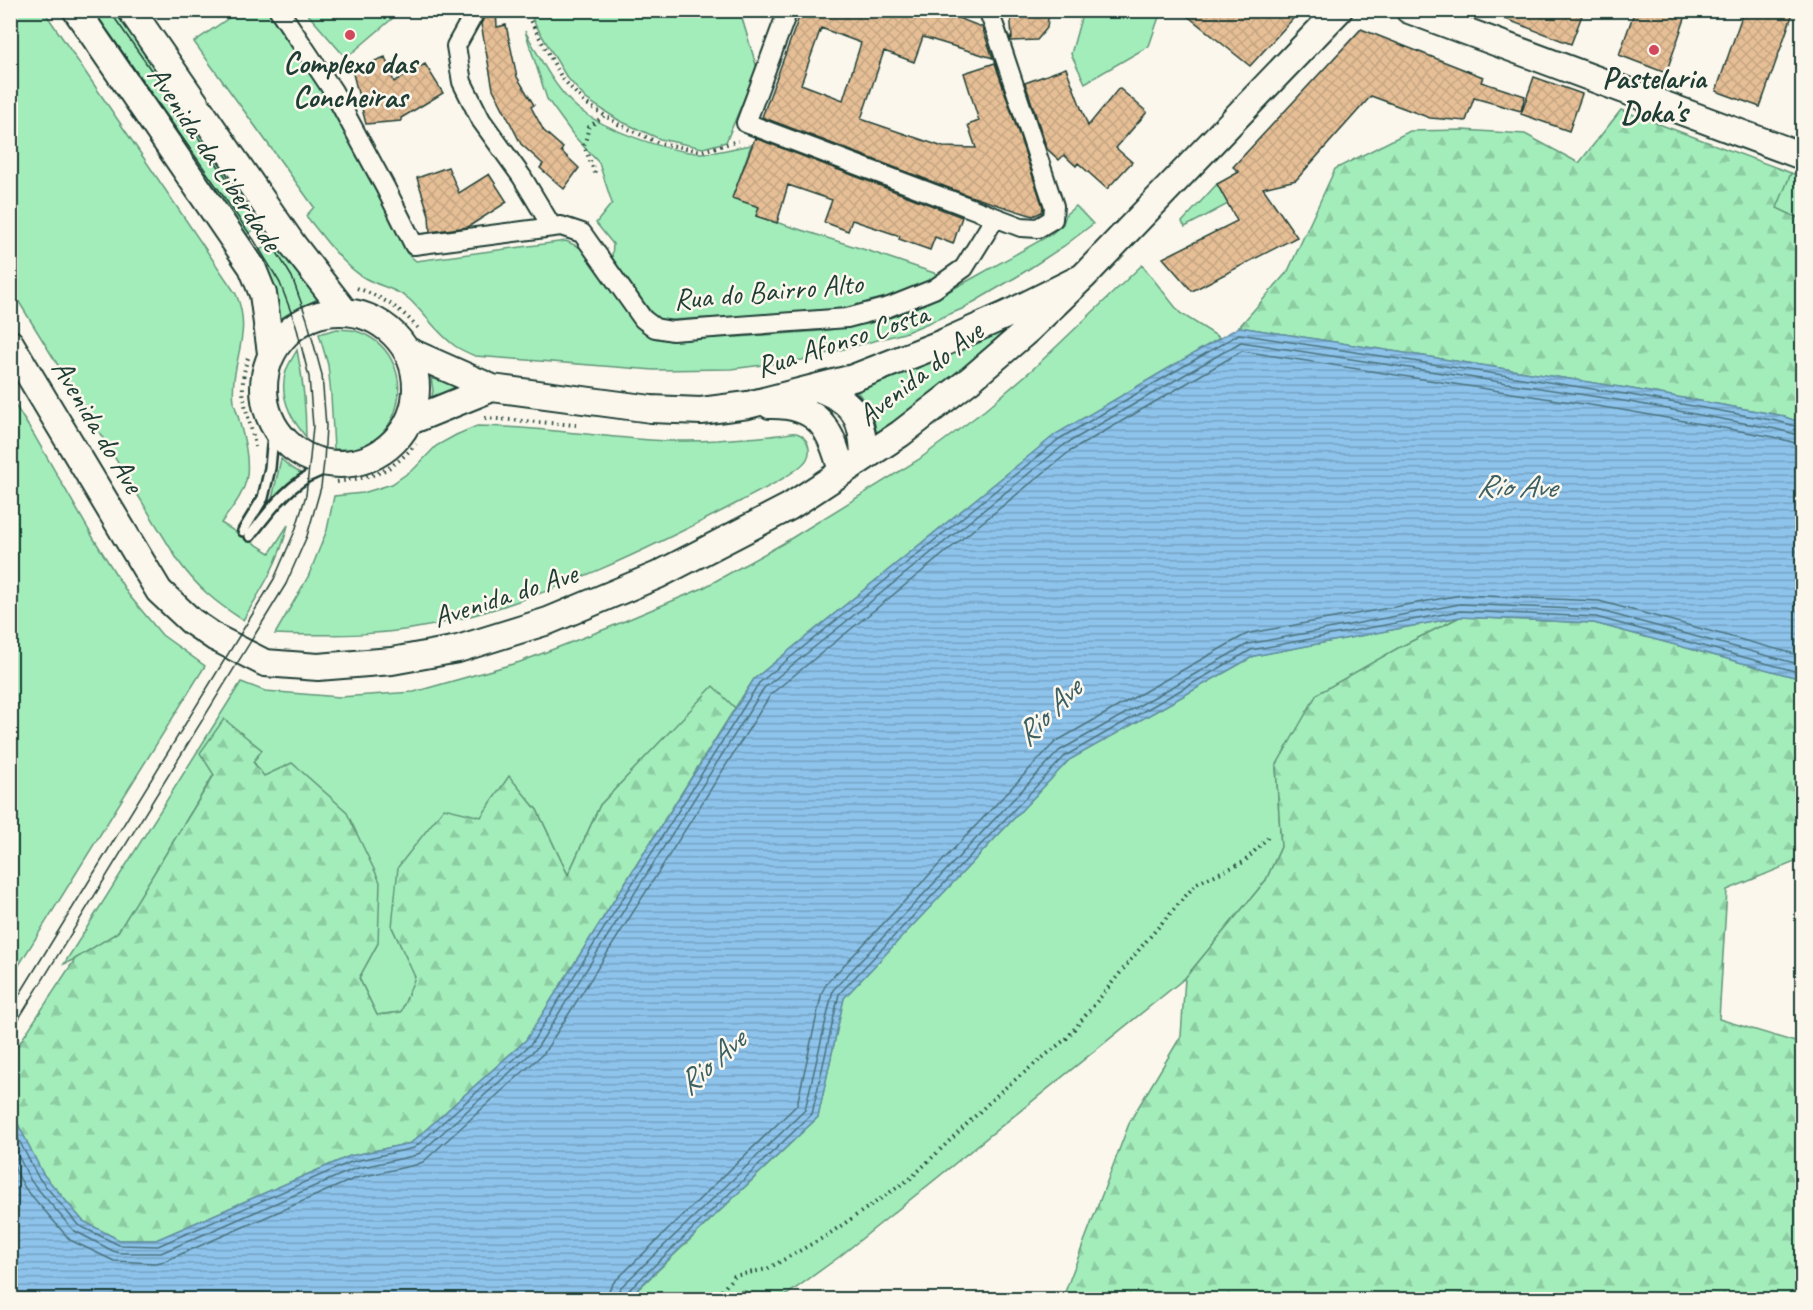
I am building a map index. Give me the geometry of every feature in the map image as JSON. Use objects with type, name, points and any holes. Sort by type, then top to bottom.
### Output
[{"type":"street","name":"Avenida da Liberdade","points":[[76,10],[252,267],[263,294],[261,352]]},
{"type":"street","name":"Avenida da Liberdade","points":[[131,10],[293,245],[345,312]]},
{"type":"street","name":"Rua do Bairro Alto","points":[[279,10],[333,91],[414,245],[561,226],[582,233],[643,319],[655,328],[672,331],[847,318],[889,307],[934,289],[964,268],[995,218]]},
{"type":"street","points":[[476,10],[456,46],[462,82],[481,120],[522,177],[552,227]]},
{"type":"street","points":[[788,10],[746,123],[995,218],[1021,227],[1038,228],[1053,219],[1054,206],[988,10]]},
{"type":"street","name":"Rua Afonso Costa","points":[[406,350],[492,388],[651,410],[701,411],[748,405],[853,378],[945,342],[1083,277],[1339,10]]},
{"type":"street","points":[[1409,10],[1803,156]]},
{"type":"street","name":"Avenida do Ave","points":[[10,343],[159,591],[191,621],[216,638],[265,663],[318,668],[392,662],[458,649],[548,621],[658,575],[789,507],[900,434],[971,379],[1028,330],[1083,277]]},
{"type":"street","points":[[345,312],[369,317],[390,330],[406,350],[415,373],[415,431],[393,442],[373,457],[349,464],[333,474],[324,462],[310,458],[289,445],[274,425],[265,402],[261,352],[302,322],[326,313],[345,312]]},
{"type":"street","name":"Rua Afonso Costa","points":[[415,431],[492,388]]},
{"type":"street","points":[[817,388],[833,393],[849,404],[859,420],[864,438],[864,457]]},
{"type":"street","points":[[748,405],[784,405],[808,411],[827,429],[837,452],[842,472]]},
{"type":"lane","points":[[274,425],[270,468],[263,498],[247,533],[272,507],[308,477],[333,474]]},
{"type":"path","points":[[526,10],[562,78],[584,102],[618,124],[660,143],[702,151],[746,139],[758,127]]},
{"type":"path","points":[[595,173],[584,146],[590,127],[605,116]]},
{"type":"path","points":[[256,456],[253,436],[245,411],[244,371],[261,352]]},
{"type":"path","points":[[476,418],[580,426]]},
{"type":"path","points":[[333,474],[359,480],[387,471],[406,455],[415,431]]},
{"type":"path","points":[[714,1299],[734,1276],[767,1269],[826,1236],[911,1178],[999,1092],[1067,1038],[1147,940],[1197,884],[1244,862],[1271,834]]},
{"type":"green space","name":"Complexo das Concheiras","points":[[398,10],[400,12],[346,58],[305,11]]},
{"type":"green space","points":[[1083,10],[1161,11],[1149,46],[1085,83],[1071,54]]},
{"type":"green space","points":[[11,11],[44,11],[236,294],[243,323],[233,388],[234,402],[246,447],[247,475],[241,494],[221,523],[270,553],[288,525],[275,562],[243,620],[208,594],[179,562],[11,289]]},
{"type":"green space","points":[[84,11],[123,11],[268,220],[239,240]]},
{"type":"green space","points":[[239,11],[267,11],[317,84],[373,183],[407,253],[416,261],[566,241],[583,249],[632,320],[651,334],[669,339],[821,331],[868,324],[925,304],[1050,235],[1063,224],[1066,214],[1076,206],[1093,224],[1018,276],[962,309],[904,333],[802,360],[731,369],[654,370],[475,356],[449,341],[409,299],[368,280],[355,271],[339,256],[306,216],[314,207],[194,42]]},
{"type":"green space","points":[[529,11],[742,11],[741,15],[757,68],[726,142],[703,148],[660,139],[620,121],[586,99],[566,76]]},
{"type":"green space","points":[[525,31],[546,69],[565,96],[584,113],[599,122],[634,137],[687,152],[713,152],[751,145],[733,197],[759,207],[756,216],[940,275],[901,294],[859,306],[760,316],[656,319],[612,258],[613,244],[596,223],[612,203],[599,163],[574,136],[547,99]]},
{"type":"green space","points":[[1621,110],[1791,173],[1777,208],[1802,220],[1802,423],[1779,415],[1626,388],[1239,327],[1288,271],[1335,169],[1410,131],[1463,130],[1525,134],[1579,163]]},
{"type":"green space","points":[[1791,173],[1802,177],[1802,220],[1776,208]]},
{"type":"green space","points":[[1217,184],[1228,204],[1185,227],[1182,222]]},
{"type":"green space","points":[[279,237],[323,296],[279,319],[251,256]]},
{"type":"green space","points":[[1142,265],[1180,313],[1220,338],[1056,434],[754,679],[735,708],[713,687],[600,805],[568,875],[537,810],[509,777],[481,818],[392,927],[416,977],[401,1012],[377,1015],[359,978],[378,943],[253,761],[262,750],[214,774],[118,933],[64,964],[241,682],[265,691],[340,697],[414,692],[520,662],[703,588],[782,544],[918,460],[985,410],[1034,368]]},
{"type":"green space","points":[[1055,294],[919,406],[880,432],[876,431],[869,407],[853,388]]},
{"type":"green space","points":[[337,329],[356,331],[377,342],[391,359],[398,379],[398,400],[391,420],[378,436],[359,447],[334,449],[328,365],[319,334]]},
{"type":"green space","points":[[297,350],[304,393],[306,437],[295,423],[287,407],[284,389],[286,371]]},
{"type":"green space","points":[[431,378],[469,387],[431,404],[433,390]]},
{"type":"green space","points":[[10,397],[128,594],[162,635],[205,666],[11,978]]},
{"type":"green space","points":[[477,426],[688,441],[797,433],[806,440],[809,453],[803,464],[787,476],[707,519],[599,570],[525,599],[451,621],[407,630],[341,635],[275,634],[308,577],[327,530],[334,496],[363,493],[392,484],[415,468],[436,446]]},
{"type":"green space","points":[[281,459],[302,474],[288,483],[272,499]]},
{"type":"green space","points":[[1460,617],[1398,648],[1276,766],[1281,847],[1266,880],[1185,978],[839,1257],[781,1299],[770,1299],[742,1290],[732,1299],[627,1300],[818,1117],[844,998],[1069,760],[1254,656]]},
{"type":"green space","points":[[1460,617],[1594,623],[1802,679],[1802,859],[1727,890],[1719,1019],[1802,1044],[1802,1299],[1062,1300],[1130,1121],[1181,1036],[1185,978],[1266,880],[1281,847],[1276,766],[1317,694],[1398,648]]},
{"type":"green space","points":[[713,686],[735,708],[526,1040],[411,1143],[350,1156],[156,1240],[119,1240],[83,1221],[43,1174],[11,1110],[11,1056],[75,959],[118,932],[214,775],[200,753],[224,719],[262,750],[253,762],[264,776],[292,763],[346,811],[380,882],[378,943],[359,978],[377,1015],[401,1012],[415,977],[392,927],[398,867],[444,808],[481,817],[509,776],[537,810],[568,875],[600,805]]},
{"type":"water","name":"Rio Ave","points":[[1239,327],[1626,388],[1779,415],[1802,423],[1802,679],[1594,623],[1460,617],[1254,656],[1069,760],[844,998],[818,1117],[627,1299],[11,1299],[11,1110],[43,1174],[83,1221],[119,1240],[156,1240],[350,1156],[411,1143],[526,1040],[754,679],[1056,434]]},
{"type":"building","points":[[487,10],[496,10],[497,27],[506,25],[517,77],[534,105],[531,107],[544,131],[563,148],[561,151],[579,168],[564,189],[540,168],[543,164],[521,144],[493,89],[481,24]]},
{"type":"building","points":[[799,10],[937,10],[982,27],[993,58],[923,37],[914,62],[884,51],[861,119],[943,147],[976,148],[968,125],[979,121],[964,73],[995,63],[1043,207],[1042,212],[1033,216],[970,196],[762,117]],"holes":[[[821,28],[861,43],[843,100],[801,84]]]},
{"type":"building","points":[[1010,10],[1049,10],[1047,28],[1037,40],[1011,41]]},
{"type":"building","points":[[1180,10],[1301,10],[1250,66]]},
{"type":"building","points":[[1488,10],[1584,10],[1571,44],[1487,12]]},
{"type":"building","points":[[1635,10],[1688,10],[1666,73],[1619,55]]},
{"type":"building","points":[[1744,10],[1794,10],[1760,107],[1716,91]]},
{"type":"building","points":[[1361,29],[1483,77],[1481,82],[1525,96],[1521,111],[1474,98],[1466,121],[1430,118],[1371,96],[1296,180],[1263,188],[1297,237],[1192,291],[1163,258],[1237,221],[1217,184],[1239,172],[1233,167]]},
{"type":"building","points":[[385,57],[394,82],[425,64],[443,93],[401,118],[401,121],[366,124],[352,70]]},
{"type":"building","points":[[1066,68],[1088,126],[1119,88],[1147,112],[1116,148],[1132,162],[1107,189],[1078,163],[1076,166],[1064,155],[1059,160],[1047,149],[1025,83]]},
{"type":"building","points":[[1534,77],[1582,94],[1569,131],[1521,114]]},
{"type":"building","points":[[755,138],[962,217],[953,244],[935,237],[930,250],[899,239],[900,236],[852,220],[848,231],[824,222],[832,200],[788,185],[777,223],[756,216],[759,207],[732,198]]},
{"type":"building","points":[[448,167],[459,193],[489,174],[507,202],[468,227],[430,232],[429,215],[417,178]]},
{"type":"tram line","points":[[10,1010],[274,579],[295,531],[306,495],[313,426],[309,377],[296,325],[280,283],[254,240],[93,10]]},
{"type":"tram line","points":[[10,1033],[286,584],[307,536],[321,487],[324,462],[326,426],[322,375],[307,319],[292,277],[265,233],[109,10]]},
{"type":"place","name":"Complexo das Concheiras","points":[[350,35]]},
{"type":"place","name":"Pastelaria Doka's","points":[[1654,50]]}]
